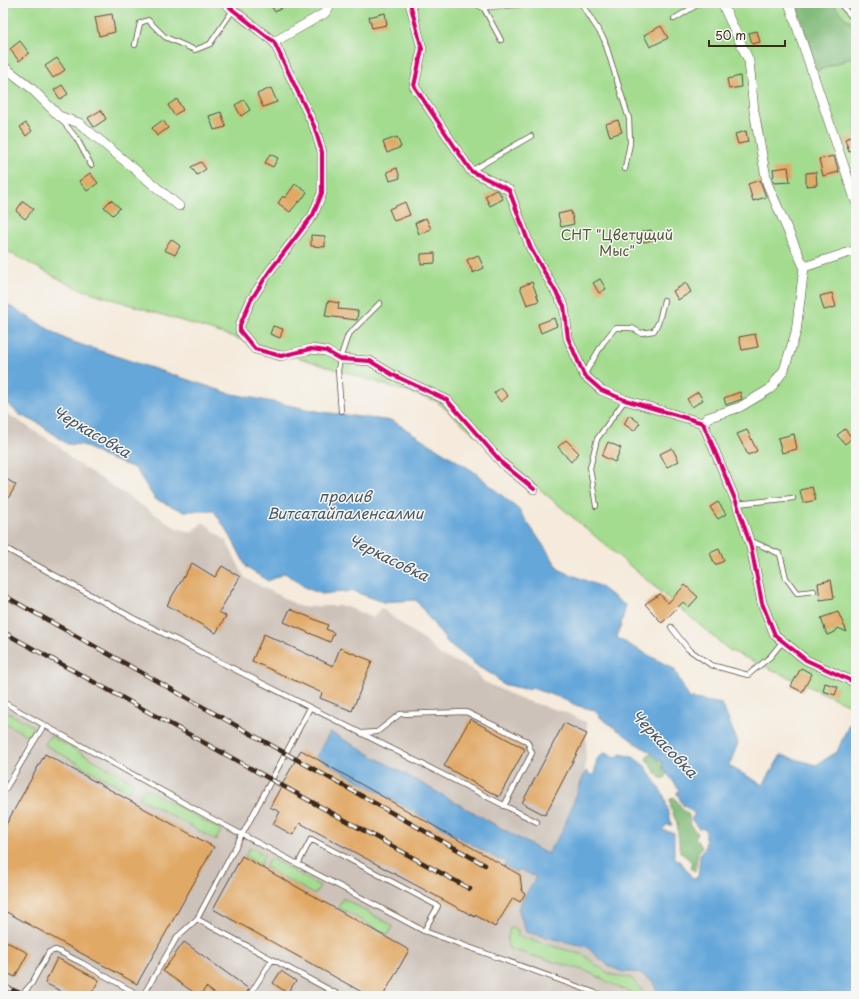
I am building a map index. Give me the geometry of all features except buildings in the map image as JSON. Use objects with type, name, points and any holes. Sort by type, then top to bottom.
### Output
[{"type":"street","points":[[225,3],[274,42],[314,126],[322,152],[322,193],[312,215],[269,272],[251,300],[240,325],[240,332],[255,349],[281,356],[311,349],[326,351],[340,359],[370,361],[447,400],[503,464],[534,489]]},
{"type":"street","points":[[274,42],[325,13],[332,3]]},
{"type":"street","points":[[410,3],[422,49],[414,86],[471,171],[509,190],[531,249],[564,306],[568,338],[584,376],[601,390],[625,400],[703,423]]},
{"type":"street","points":[[481,4],[518,3]]},
{"type":"street","points":[[703,423],[707,418],[740,407],[770,389],[784,370],[796,332],[804,267],[767,183],[754,111],[749,61],[722,3]]},
{"type":"street","points":[[789,3],[856,202]]},
{"type":"street","points":[[3,66],[30,87],[59,116],[79,122],[178,206]]},
{"type":"street","points":[[804,267],[856,250]]},
{"type":"street","points":[[703,423],[737,504],[749,540],[762,604],[775,635],[806,660],[856,683]]},
{"type":"lane","points":[[581,3],[604,39],[628,119],[630,143],[625,169]]},
{"type":"lane","points":[[674,19],[700,3]]},
{"type":"lane","points":[[839,3],[853,18],[856,19]]},
{"type":"lane","points":[[481,4],[501,40]]},
{"type":"lane","points":[[135,45],[140,22],[148,20],[165,37],[195,50],[210,44],[232,10]]},
{"type":"lane","points":[[59,116],[77,139],[91,165]]},
{"type":"lane","points":[[471,171],[531,136]]},
{"type":"lane","points":[[584,376],[603,343],[615,328],[632,328],[642,333],[654,331],[659,321],[664,300]]},
{"type":"lane","points":[[341,411],[338,370],[348,336],[380,304]]},
{"type":"lane","points":[[596,506],[590,468],[597,439],[625,400]]},
{"type":"lane","points":[[737,504],[794,498]]},
{"type":"lane","points":[[749,540],[780,554],[786,578],[797,593],[814,591]]},
{"type":"lane","points":[[3,547],[133,618],[537,822]]},
{"type":"lane","points":[[671,627],[688,649],[711,665],[748,675],[770,657],[782,641]]},
{"type":"lane","points":[[3,702],[242,834],[424,931],[604,996]]},
{"type":"lane","points":[[21,996],[32,983],[49,952],[56,950],[139,995],[144,994],[177,937],[197,919],[310,708]]},
{"type":"lane","points":[[360,733],[377,732],[400,714],[466,712],[528,741],[532,753],[504,806]]},
{"type":"lane","points":[[3,793],[44,725]]},
{"type":"lane","points":[[298,864],[311,839],[438,906],[424,931]]},
{"type":"lane","points":[[197,919],[341,996]]},
{"type":"lane","points":[[249,996],[272,960]]},
{"type":"shaded area","points":[[3,411],[60,447],[71,459],[176,528],[192,532],[203,522],[226,541],[245,578],[301,607],[345,606],[373,618],[381,608],[426,642],[440,655],[472,669],[483,681],[520,699],[567,713],[587,723],[585,772],[563,830],[547,854],[330,732],[316,757],[506,861],[504,866],[519,869],[537,877],[518,908],[569,942],[587,947],[600,959],[623,972],[636,972],[653,980],[658,994],[661,996],[3,996]]},
{"type":"green space","name":"СНТ \"Цветущий Мыс\"","points":[[3,3],[796,3],[790,5],[813,73],[853,57],[856,61],[856,708],[729,650],[436,401],[74,287],[3,249]]},
{"type":"green space","points":[[796,3],[832,3],[846,19],[856,23],[856,61],[853,57],[816,71]]},
{"type":"green space","points":[[832,3],[856,3],[856,23],[846,19]]},
{"type":"green space","points":[[3,710],[33,726],[28,736],[3,722]]},
{"type":"green space","points":[[50,736],[134,782],[129,792],[45,745]]},
{"type":"green space","points":[[651,753],[657,759],[663,761],[663,768],[667,774],[665,778],[660,778],[647,761],[647,756]]},
{"type":"green space","points":[[144,788],[221,830],[216,840],[139,798]]},
{"type":"green space","points":[[674,797],[683,810],[689,815],[691,825],[698,833],[695,838],[702,847],[698,852],[695,871],[691,869],[692,862],[680,852],[677,823],[671,809],[670,799]]},
{"type":"green space","points":[[250,847],[265,855],[260,865],[245,856]]},
{"type":"green space","points":[[270,858],[320,886],[315,895],[265,867]]},
{"type":"green space","points":[[343,898],[393,926],[388,935],[338,907]]},
{"type":"green space","points":[[510,928],[518,930],[518,936],[584,955],[610,974],[631,978],[643,992],[643,996],[637,996],[586,971],[509,949],[507,941]]},
{"type":"water","points":[[3,302],[67,340],[228,393],[322,412],[393,421],[473,471],[519,510],[560,570],[599,586],[626,606],[617,638],[674,669],[689,698],[722,704],[738,743],[729,766],[763,785],[781,755],[816,765],[837,752],[849,724],[856,725],[856,996],[661,996],[658,994],[652,980],[636,972],[623,972],[611,967],[587,947],[526,932],[518,908],[536,877],[519,869],[516,872],[504,866],[506,861],[498,859],[316,757],[330,732],[547,854],[563,830],[585,772],[588,772],[589,775],[594,775],[597,759],[604,753],[615,758],[621,754],[633,757],[645,766],[664,796],[672,825],[667,825],[662,830],[674,833],[674,856],[684,866],[693,879],[698,877],[700,854],[705,848],[706,831],[703,828],[699,829],[691,819],[695,814],[682,804],[677,793],[679,789],[663,768],[663,761],[657,759],[649,751],[601,718],[595,710],[578,706],[556,696],[531,688],[524,689],[502,684],[495,676],[480,668],[447,642],[416,600],[383,602],[353,591],[322,594],[306,588],[285,573],[268,581],[247,568],[231,537],[214,511],[183,511],[155,499],[135,468],[102,456],[83,445],[67,444],[38,423],[20,415],[9,405],[3,403]]},
{"type":"railway","points":[[3,595],[485,865]]},
{"type":"railway","points":[[3,632],[470,889]]},
{"type":"railway","points":[[3,986],[28,996]]},
{"type":"cycle path","points":[[225,3],[274,42],[314,126],[322,152],[322,193],[313,215],[269,272],[251,300],[240,325],[240,331],[255,349],[281,356],[311,349],[326,351],[340,359],[370,361],[393,375],[447,400],[503,464],[534,489]]},
{"type":"cycle path","points":[[410,3],[422,49],[414,86],[471,171],[509,190],[531,249],[564,306],[568,338],[584,375],[601,390],[625,400],[703,423],[737,504],[751,547],[762,603],[775,635],[806,660],[856,683]]},
{"type":"water label","name":"Черкасовка","points":[[92,431]]},
{"type":"water label","name":"пролив Витсатайпаленсалми","points":[[345,504]]},
{"type":"water label","name":"Черкасовка","points":[[389,557]]},
{"type":"water label","name":"Черкасовка","points":[[665,743]]}]
